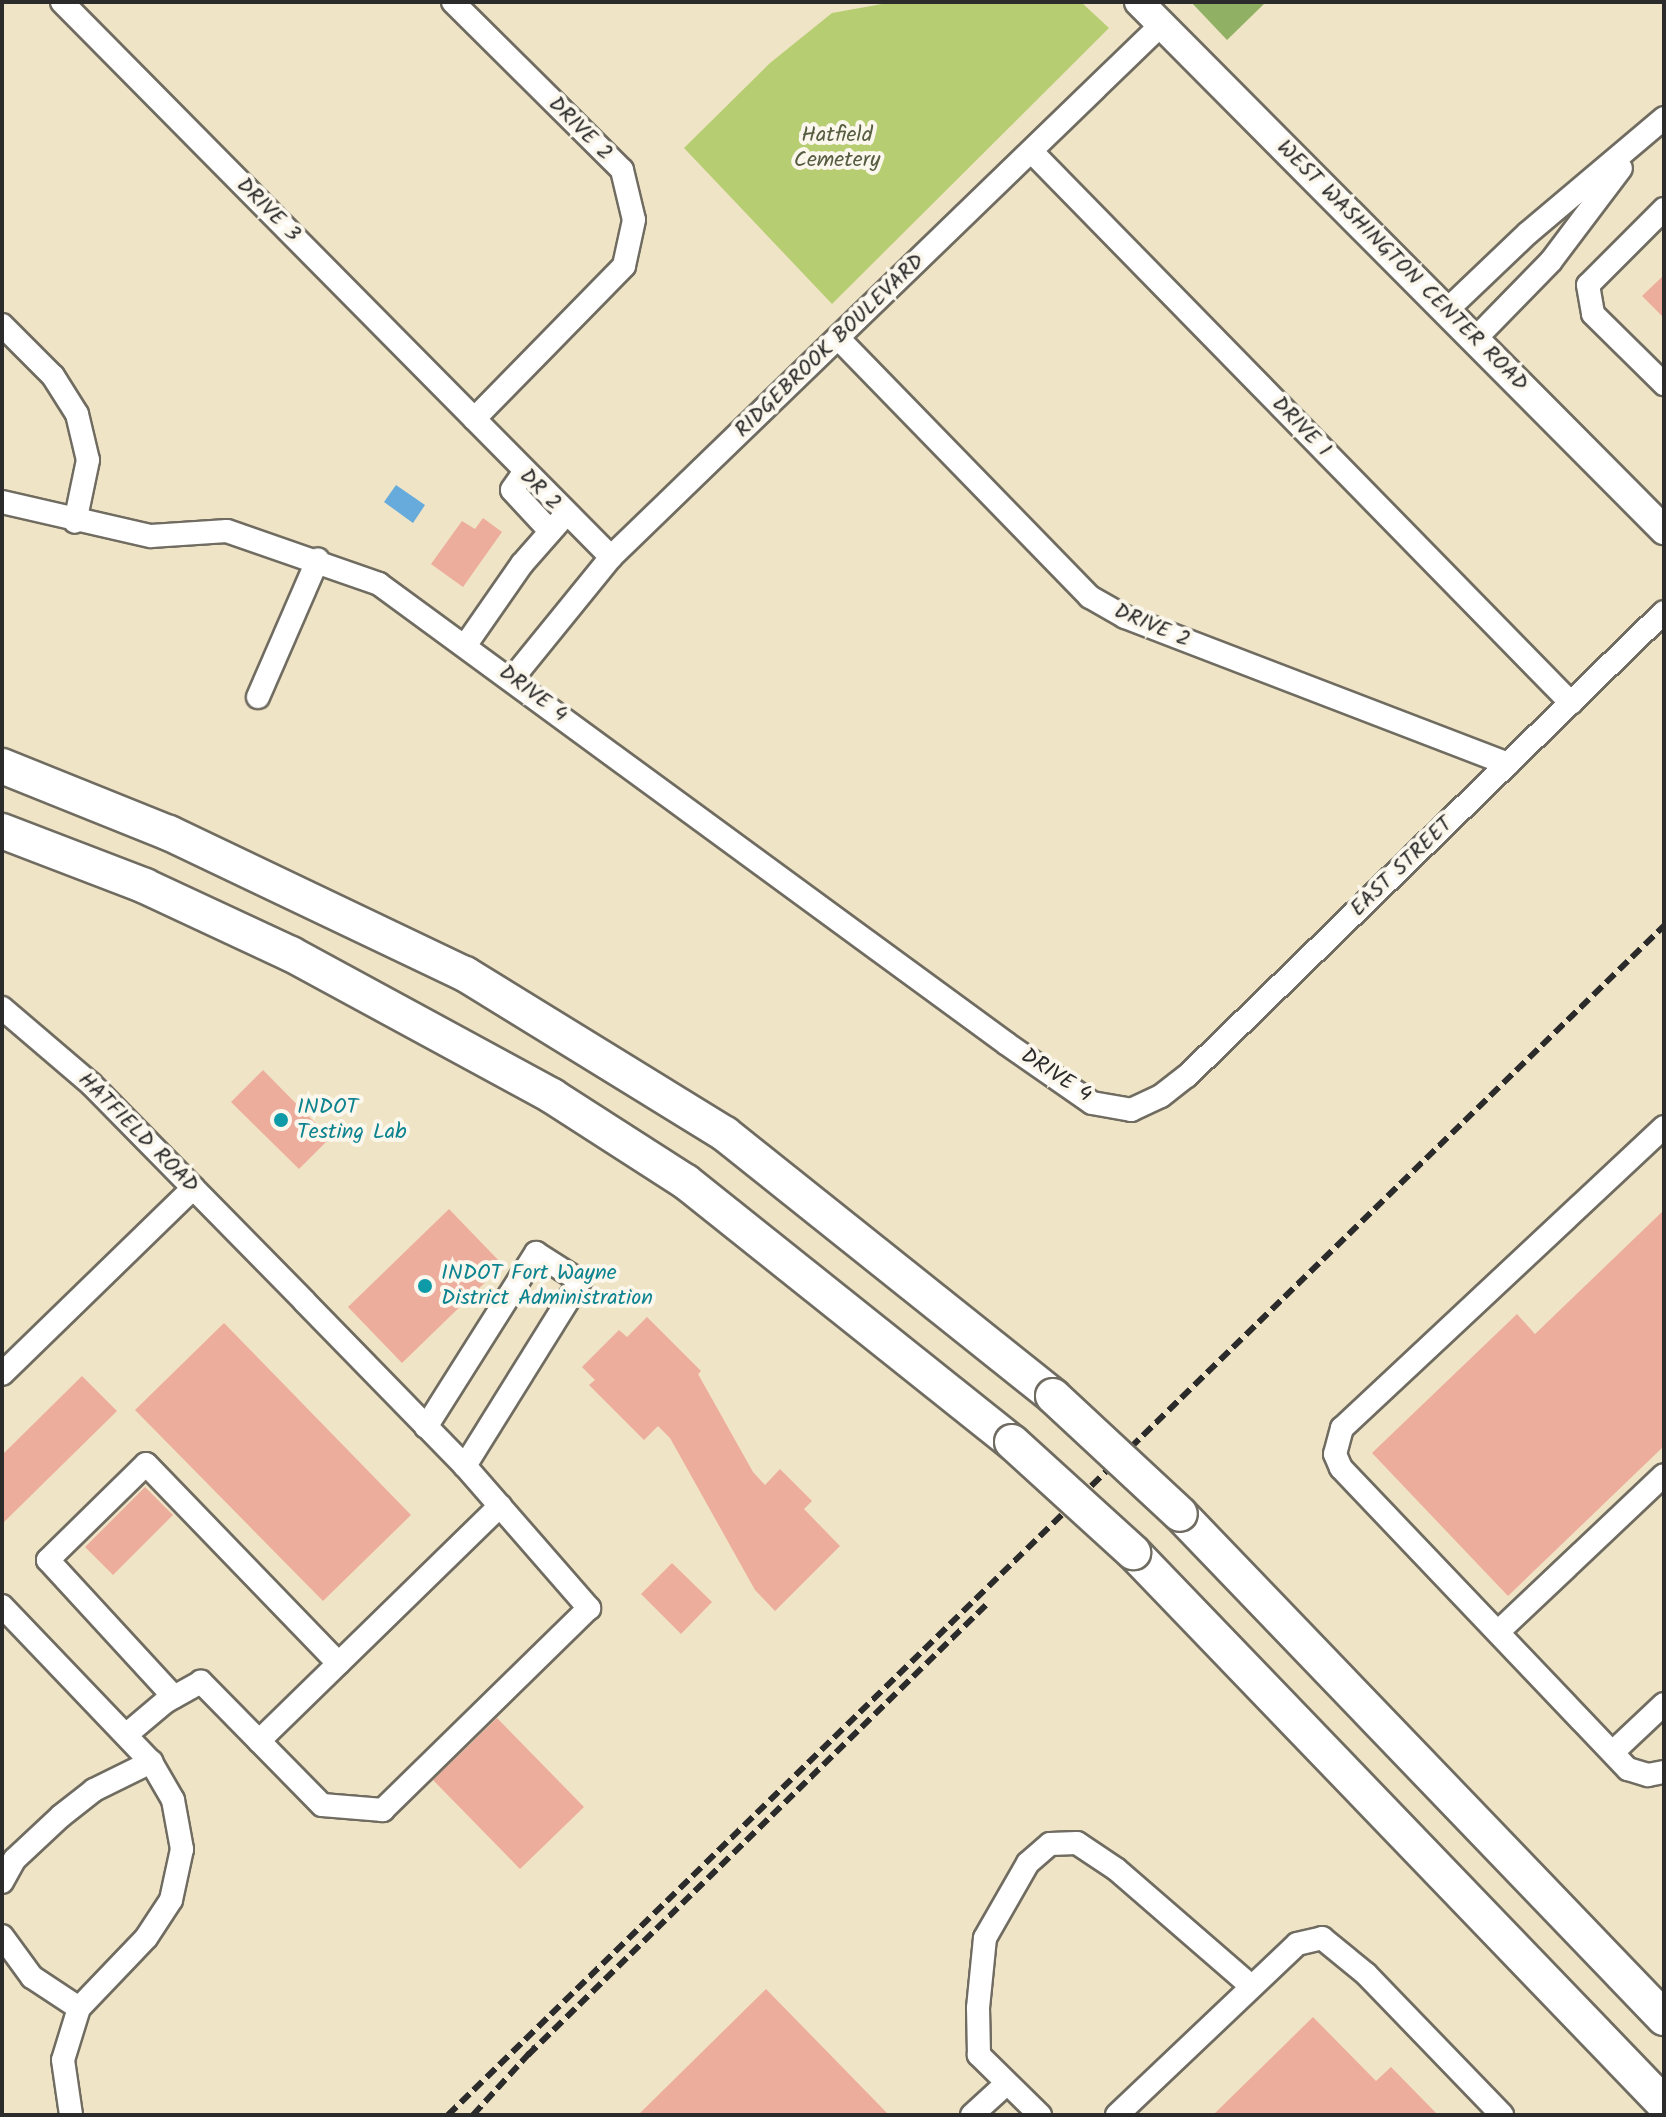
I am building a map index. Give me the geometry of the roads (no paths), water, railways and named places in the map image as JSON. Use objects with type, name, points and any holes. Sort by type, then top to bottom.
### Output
[{"type":"highway","points":[[2,766],[169,833],[465,974],[725,1134],[1053,1396],[1180,1514],[1664,2018]]},
{"type":"highway","points":[[2,831],[145,886],[291,954],[552,1096],[686,1182],[1012,1442],[1133,1552],[1664,2104]]},
{"type":"main road","name":"WEST WASHINGTON CENTER ROAD","points":[[1139,2],[1664,530]]},
{"type":"street","name":"DRIVE 3","points":[[62,2],[474,419]]},
{"type":"street","name":"DRIVE 2","points":[[453,2],[622,170],[634,220],[624,266],[474,419]]},
{"type":"street","name":"RIDGEBROOK BOULEVARD","points":[[512,679],[611,557],[1161,25]]},
{"type":"street","points":[[1446,311],[1528,233],[1664,118]]},
{"type":"street","points":[[1475,339],[1551,261],[1644,138]]},
{"type":"street","name":"DRIVE 1","points":[[1032,152],[1571,703]]},
{"type":"street","points":[[1664,209],[1588,285],[1593,314],[1664,384]]},
{"type":"street","points":[[2,325],[53,376],[77,414],[88,460],[75,522]]},
{"type":"street","name":"DRIVE 2","points":[[838,338],[1090,597],[1125,617],[1508,764]]},
{"type":"street","name":"DR 2","points":[[474,419],[523,474],[558,523],[611,557]]},
{"type":"street","name":"DRIVE 4","points":[[2,502],[75,522],[151,536],[227,531],[318,559],[379,584],[467,643],[1007,1044],[1092,1103],[1131,1110]]},
{"type":"street","points":[[467,643],[558,523]]},
{"type":"street","points":[[258,697],[318,559]]},
{"type":"street","name":"EAST STREET","points":[[1131,1110],[1161,1096],[1187,1076],[1664,612]]},
{"type":"street","name":"HATFIELD ROAD","points":[[2,1008],[91,1084],[269,1264],[465,1466],[589,1608],[383,1810],[322,1805],[259,1741]]},
{"type":"street","points":[[1664,1127],[1336,1439],[1341,1468],[1628,1769],[1648,1775],[1664,1772]]},
{"type":"street","points":[[2,1374],[193,1188]]},
{"type":"street","points":[[426,1427],[536,1253],[580,1281],[465,1466]]},
{"type":"street","points":[[174,1697],[48,1560],[146,1464],[338,1663]]},
{"type":"street","points":[[1498,1632],[1664,1475]]},
{"type":"street","points":[[126,1735],[174,1697],[201,1682],[259,1741],[500,1506]]},
{"type":"street","points":[[2,1606],[151,1762],[173,1800],[182,1849],[171,1900],[146,1938],[79,2008],[63,2060],[71,2115]]},
{"type":"street","points":[[1613,1752],[1664,1704]]},
{"type":"street","points":[[2,1882],[15,1859],[61,1816],[94,1790],[151,1762]]},
{"type":"street","points":[[1040,2115],[979,2055],[985,1938],[1028,1863],[1050,1844],[1077,1843],[1116,1869],[1251,1986]]},
{"type":"street","points":[[2,1936],[32,1977],[79,2008]]},
{"type":"street","points":[[1123,2113],[1160,2073],[1297,1944],[1322,1938],[1366,1974],[1502,2115]]},
{"type":"street","points":[[972,2115],[1007,2083]]},
{"type":"water","points":[[396,485],[425,505],[413,523],[384,502]]},
{"type":"railway","points":[[448,2115],[1664,926]]},
{"type":"railway","points":[[528,2055],[987,1604]]},
{"type":"railway","points":[[473,2115],[535,2047]]},
{"type":"place","name":"INDOT Testing Lab","points":[[281,1120]]},
{"type":"place","name":"INDOT Fort Wayne District Administration","points":[[425,1286]]},
{"type":"park label","name":"Hatfield Cemetery","points":[[837,148]]}]
